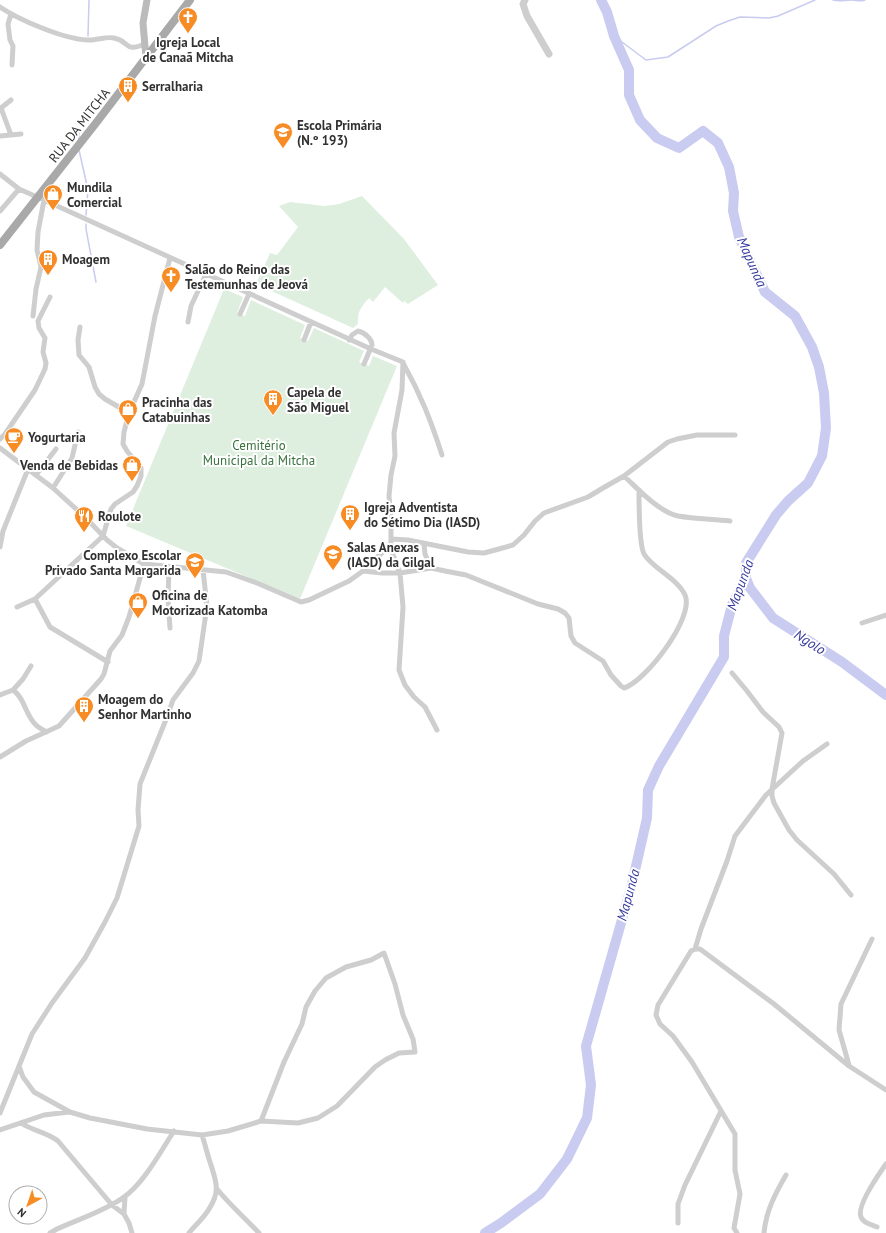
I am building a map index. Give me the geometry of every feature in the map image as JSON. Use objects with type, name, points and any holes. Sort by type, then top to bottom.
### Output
[{"type":"main road","points":[[146,58],[143,23],[147,0]]},
{"type":"main road","name":"RUA DA MITCHA","points":[[0,245],[41,199],[76,149],[190,0]]},
{"type":"street","points":[[525,0],[523,4],[527,16],[549,54]]},
{"type":"street","points":[[0,7],[11,14],[78,40],[88,41],[114,38],[127,46],[134,48],[145,44]]},
{"type":"street","points":[[11,14],[8,24],[10,40],[13,46],[12,65]]},
{"type":"street","points":[[11,100],[1,108],[11,134]]},
{"type":"street","points":[[0,136],[21,134]]},
{"type":"street","points":[[0,174],[19,189],[349,340],[403,362],[426,407],[442,455]]},
{"type":"street","points":[[0,211],[19,189]]},
{"type":"street","points":[[33,316],[36,289],[41,267],[37,250],[41,199]]},
{"type":"street","points":[[18,607],[35,599],[103,536],[111,510],[118,501],[133,492],[141,476],[141,468],[123,444],[124,432],[129,412],[142,384],[155,316],[170,258]]},
{"type":"street","points":[[188,322],[191,306],[206,274]]},
{"type":"street","points":[[240,314],[249,294]]},
{"type":"street","points":[[0,439],[35,390],[45,369],[46,363],[43,352],[45,338],[39,328],[38,321],[50,297]]},
{"type":"street","points":[[304,340],[311,322]]},
{"type":"street","points":[[80,327],[78,340],[79,354],[89,367],[94,387],[105,399],[129,412]]},
{"type":"street","points":[[349,340],[355,332],[361,332],[372,342],[371,349],[364,364]]},
{"type":"street","points":[[403,362],[402,390],[394,432],[395,456],[389,496],[391,542],[393,555],[400,572],[403,607],[399,670],[405,685],[414,697],[425,706],[437,730]]},
{"type":"street","points":[[53,488],[72,458],[78,432]]},
{"type":"street","points":[[0,449],[53,488],[117,548],[144,564],[226,572],[301,602],[309,600],[349,581],[363,571],[391,542],[408,540],[468,552],[484,553],[513,545],[544,513],[588,497],[624,476],[668,442],[677,438],[697,435],[735,435]]},
{"type":"street","points":[[36,475],[56,449]]},
{"type":"street","points":[[0,547],[3,531],[28,469]]},
{"type":"street","points":[[624,476],[667,512],[678,516],[730,521]]},
{"type":"street","points":[[363,571],[382,573],[431,568],[466,575],[538,604],[558,609],[565,613],[569,618],[571,636],[575,643],[603,661],[611,675],[621,686],[624,688],[628,687],[637,681],[663,651],[683,619],[686,605],[685,596],[680,588],[644,554],[642,545],[639,490]]},
{"type":"street","points":[[424,544],[425,554],[431,568]]},
{"type":"street","points":[[0,757],[26,741],[58,726],[104,674],[110,651],[122,635],[129,617],[144,564]]},
{"type":"street","points":[[169,567],[168,599],[170,628]]},
{"type":"street","points":[[0,1113],[32,1034],[52,1003],[85,958],[117,898],[140,826],[138,800],[142,778],[173,700],[193,673],[199,661],[207,606],[203,570]]},
{"type":"street","points":[[35,599],[50,627],[108,662]]},
{"type":"street","points":[[862,623],[886,615]]},
{"type":"street","points":[[0,695],[13,690],[23,679],[31,666]]},
{"type":"street","points":[[732,673],[763,712],[779,727],[782,733],[772,789],[774,803],[797,840],[834,874],[851,895]]},
{"type":"street","points":[[13,690],[19,694],[26,710],[35,724],[47,732]]},
{"type":"street","points":[[737,1233],[734,1228],[740,1194],[736,1170],[735,1134],[692,1062],[673,1036],[660,1024],[656,1015],[658,1005],[691,951],[695,949],[735,836],[749,816],[772,789],[803,761],[827,744]]},
{"type":"street","points":[[849,1066],[839,1030],[841,1004],[872,939]]},
{"type":"street","points":[[695,949],[700,950],[774,1004],[849,1066],[886,1090]]},
{"type":"street","points":[[19,1066],[23,1077],[34,1092],[70,1112],[90,1118],[147,1129],[202,1135],[228,1131],[261,1121],[298,1123],[318,1118],[337,1106],[375,1067],[385,1060],[398,1053],[415,1052],[413,1039],[403,1015],[395,984],[384,953],[371,960],[346,967],[326,978],[315,991],[306,1007],[302,1024],[284,1062],[261,1121]]},
{"type":"street","points":[[678,1223],[678,1204],[685,1185],[721,1111]]},
{"type":"street","points":[[0,1130],[44,1115],[70,1112]]},
{"type":"street","points":[[21,1123],[36,1131],[51,1136],[58,1141],[112,1205],[124,1214],[132,1233]]},
{"type":"street","points":[[50,1233],[112,1205],[125,1197],[138,1183],[174,1131]]},
{"type":"street","points":[[189,1233],[209,1210],[217,1189],[216,1180],[202,1135]]},
{"type":"street","points":[[877,1227],[864,1221],[860,1216],[860,1208],[875,1180],[886,1164]]},
{"type":"street","points":[[764,1233],[765,1221],[771,1202],[786,1175]]},
{"type":"street","points":[[217,1189],[232,1207],[259,1233]]},
{"type":"street","points":[[124,1214],[125,1197]]},
{"type":"green space","points":[[362,196],[404,239],[438,285],[408,304],[404,301],[403,303],[385,287],[373,302],[369,298],[364,304],[359,313],[358,324],[353,328],[256,284],[263,269],[265,270],[266,268],[264,267],[270,253],[277,255],[298,227],[279,206],[290,202],[325,206],[339,204]]},
{"type":"green space","name":"Cemitério Municipal da Mitcha","points":[[224,289],[243,297],[237,313],[245,316],[251,300],[305,325],[300,338],[308,341],[314,328],[364,351],[359,362],[369,366],[373,356],[397,366],[300,599],[126,526]]},
{"type":"waterway","points":[[88,36],[89,0]]},
{"type":"waterway","name":"Mapunda","points":[[485,1233],[540,1194],[567,1159],[587,1118],[591,1085],[586,1046],[631,888],[647,818],[648,790],[659,766],[724,657],[724,636],[732,605],[746,578],[746,563],[776,515],[788,501],[808,483],[822,456],[826,428],[824,393],[819,367],[812,347],[795,316],[765,292],[739,237],[733,211],[734,193],[729,167],[718,143],[703,131],[679,148],[657,138],[640,120],[629,95],[629,70],[614,36],[607,12],[601,0]]},
{"type":"waterway","points":[[614,36],[646,60],[668,57],[716,26],[728,21],[740,17],[769,18],[778,16],[815,0]]},
{"type":"waterway","points":[[833,0],[865,0]]},
{"type":"waterway","points":[[79,132],[79,140]]},
{"type":"waterway","points":[[79,150],[88,190],[86,215]]},
{"type":"waterway","points":[[86,224],[96,282]]},
{"type":"waterway","name":"Ngolo","points":[[746,578],[750,588],[773,618],[842,662],[886,695]]},
{"type":"place","name":"Igreja Local de Canaã Mitcha","points":[[188,34]]},
{"type":"place","name":"Serralharia","points":[[128,103]]},
{"type":"place","name":"Escola Primária (N.º 193)","points":[[283,149]]},
{"type":"place","name":"Mundila Comercial","points":[[53,211]]},
{"type":"place","name":"Moagem","points":[[48,276]]},
{"type":"place","name":"Salão do Reino das Testemunhas de Jeová","points":[[171,293]]},
{"type":"place","name":"Capela de São Miguel","points":[[273,416]]},
{"type":"place","name":"Pracinha das Catabuinhas","points":[[128,426]]},
{"type":"place","name":"Yogurtaria","points":[[14,454]]},
{"type":"place","name":"Venda de Bebidas","points":[[132,482]]},
{"type":"place","name":"Igreja Adventista do Sétimo Dia (IASD)","points":[[350,531]]},
{"type":"place","name":"Roulote","points":[[84,533]]},
{"type":"place","name":"Salas Anexas (IASD) da Gilgal","points":[[333,571]]},
{"type":"place","name":"Complexo Escolar Privado Santa Margarida","points":[[195,579]]},
{"type":"place","name":"Oficina de Motorizada Katomba","points":[[138,619]]},
{"type":"place","name":"Moagem do Senhor Martinho","points":[[84,723]]}]
